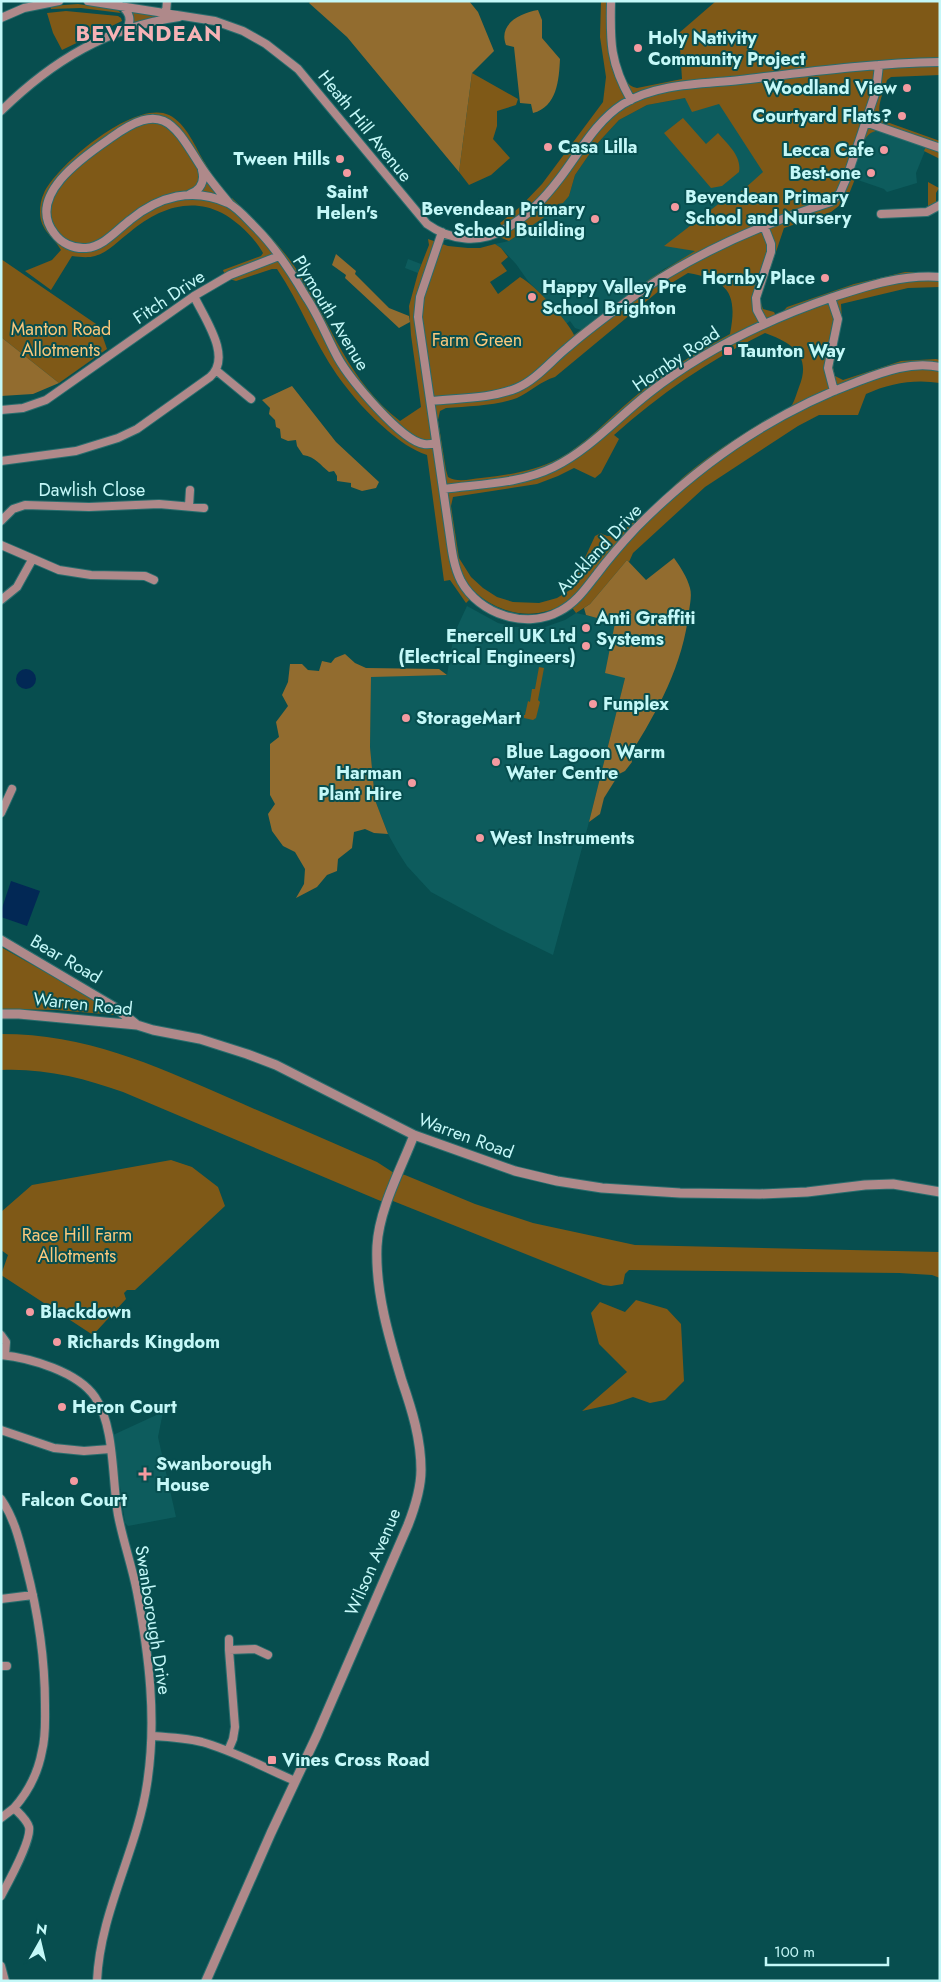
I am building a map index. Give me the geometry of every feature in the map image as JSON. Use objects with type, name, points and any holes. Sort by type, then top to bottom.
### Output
[{"type":"street","points":[[1,18],[24,8],[59,1]]},
{"type":"street","name":"Heath Hill Avenue","points":[[88,1],[105,2],[215,21],[235,28],[266,44],[290,62],[310,83],[422,218],[442,232],[460,238],[480,239],[498,233],[519,221],[542,201],[605,118],[630,100],[648,92],[879,65],[940,62]]},
{"type":"street","points":[[166,13],[167,1]]},
{"type":"street","points":[[611,1],[611,50],[616,71],[630,100]]},
{"type":"street","points":[[121,6],[127,11],[130,18],[126,30]]},
{"type":"street","points":[[1,111],[26,86],[55,64],[91,43],[159,20],[186,16]]},
{"type":"street","points":[[431,401],[478,397],[509,390],[524,384],[580,337],[630,299],[693,260],[764,226],[831,202],[837,197],[848,177],[878,82],[879,65]]},
{"type":"street","name":"Plymouth Avenue","points":[[202,168],[204,177],[202,186],[196,192],[169,197],[155,203],[136,215],[100,244],[86,248],[73,247],[60,240],[50,228],[46,215],[49,196],[64,176],[101,145],[140,120],[156,119],[171,124],[179,132],[202,168],[230,204],[265,237],[279,256],[308,298],[340,361],[379,411],[413,439],[424,444],[436,443]]},
{"type":"street","points":[[865,122],[940,148]]},
{"type":"street","name":"Plymouth Avenue","points":[[187,194],[206,196],[230,204]]},
{"type":"street","points":[[881,214],[890,210],[927,212],[940,205]]},
{"type":"street","points":[[764,226],[771,244],[771,252],[756,298],[757,310],[764,323]]},
{"type":"street","name":"Auckland Drive","points":[[442,232],[418,307],[421,342],[443,489],[456,567],[462,582],[471,595],[488,609],[503,615],[524,619],[550,616],[571,604],[638,526],[699,471],[764,426],[792,410],[834,391],[895,369],[918,365],[940,367]]},
{"type":"street","name":"Fitch Drive","points":[[1,410],[31,406],[52,397],[194,296],[230,275],[279,256]]},
{"type":"street","name":"Hornby Road","points":[[443,489],[511,480],[535,475],[556,466],[582,450],[671,376],[714,349],[764,323],[831,298],[892,280],[915,277],[940,277]]},
{"type":"street","points":[[1,461],[76,451],[118,438],[137,428],[216,371],[219,360],[218,346],[194,296]]},
{"type":"street","points":[[831,298],[838,319],[828,368],[834,391]]},
{"type":"street","points":[[216,371],[248,396],[239,402]]},
{"type":"street","points":[[189,506],[190,490]]},
{"type":"street","name":"Dawlish Close","points":[[1,521],[12,509],[25,505],[89,508],[142,504],[204,508]]},
{"type":"street","points":[[1,545],[32,560],[59,570],[107,576],[145,576],[154,580]]},
{"type":"street","points":[[1,600],[18,587],[32,560]]},
{"type":"street","points":[[1,813],[12,789]]},
{"type":"street","name":"Bear Road","points":[[1,940],[116,1008],[137,1025]]},
{"type":"street","name":"Warren Road","points":[[1,1014],[137,1025],[152,1030],[200,1039],[261,1060],[414,1135],[515,1171],[557,1181],[602,1188],[680,1194],[807,1192],[865,1185],[893,1184],[940,1192]]},
{"type":"street","name":"Wilson Avenue","points":[[206,1981],[408,1525],[416,1500],[420,1480],[420,1451],[416,1427],[387,1323],[379,1274],[377,1247],[383,1213],[414,1135]]},
{"type":"street","points":[[1,1335],[6,1342],[3,1355]]},
{"type":"street","name":"Swanborough Drive","points":[[3,1355],[36,1362],[76,1379],[88,1388],[102,1411],[110,1449],[118,1515],[136,1592],[146,1654],[151,1696],[152,1736],[144,1802],[104,1930],[97,1981]]},
{"type":"street","points":[[1,1430],[54,1448],[84,1451],[110,1449]]},
{"type":"street","points":[[1,1499],[12,1519],[19,1539],[33,1595],[44,1659],[45,1728],[43,1750],[37,1772],[29,1789],[14,1808],[1,1818]]},
{"type":"street","points":[[1,1599],[33,1595]]},
{"type":"street","points":[[228,1751],[235,1727],[229,1639]]},
{"type":"street","points":[[229,1650],[254,1648],[268,1655]]},
{"type":"street","points":[[152,1736],[190,1739],[228,1751],[295,1782]]},
{"type":"street","points":[[1,1896],[22,1853],[29,1833],[28,1823],[14,1808]]},
{"type":"street","points":[[1,1966],[5,1981]]},
{"type":"shaded area","points":[[311,1],[469,1],[478,12],[494,51],[472,73],[459,172],[347,37],[309,3]]},
{"type":"shaded area","points":[[538,10],[542,20],[542,38],[560,59],[559,75],[552,99],[541,110],[533,113],[531,104],[520,103],[514,47],[506,45],[504,38],[505,31],[512,21],[524,14]]},
{"type":"shaded area","name":"Bevendean Primary School and Nursery","points":[[685,98],[719,104],[840,178],[664,269],[581,330],[575,328],[570,321],[566,324],[555,309],[528,281],[516,264],[495,244],[509,241],[543,218],[569,196],[575,175],[595,146],[619,120],[647,105]]},
{"type":"shaded area","points":[[874,131],[882,131],[927,146],[916,173],[917,183],[887,192],[884,189],[855,179],[857,174],[853,173],[864,139]]},
{"type":"shaded area","points":[[336,254],[356,271],[355,274],[389,308],[409,316],[410,322],[399,328],[345,278],[346,275],[332,265]]},
{"type":"shaded area","points":[[408,259],[421,264],[418,273],[405,268]]},
{"type":"shaded area","points":[[1,337],[59,383],[33,394],[1,396]]},
{"type":"shaded area","points":[[292,386],[336,442],[379,482],[376,488],[362,491],[351,487],[351,483],[337,481],[334,471],[329,472],[315,459],[303,455],[297,446],[296,440],[288,441],[281,438],[280,429],[276,427],[275,420],[269,414],[270,408],[262,400]]},
{"type":"shaded area","points":[[674,558],[685,576],[691,594],[686,631],[681,650],[668,686],[630,755],[632,762],[625,771],[619,774],[604,798],[600,814],[589,822],[625,678],[605,673],[615,623],[586,615],[584,608],[590,604],[627,560],[646,580]]},
{"type":"shaded area","points":[[467,606],[498,623],[515,627],[545,627],[565,620],[576,613],[616,622],[625,678],[553,955],[431,892],[407,866],[398,852],[388,834],[375,800],[370,747],[371,676],[447,675],[454,634]]},
{"type":"shaded area","points":[[345,654],[355,663],[366,668],[439,669],[447,675],[371,677],[370,747],[375,800],[388,834],[374,833],[365,829],[354,832],[352,848],[338,859],[337,871],[327,875],[317,887],[296,898],[304,884],[305,869],[295,852],[283,846],[272,831],[268,814],[275,804],[270,795],[270,744],[279,737],[276,722],[288,706],[282,695],[288,682],[290,664],[302,664],[308,670],[319,671],[322,661],[331,663],[335,658]]},
{"type":"shaded area","points":[[26,669],[33,672],[36,679],[33,686],[26,689],[19,686],[16,679],[19,672]]},
{"type":"shaded area","points":[[11,881],[40,891],[27,926],[1,917],[1,911]]},
{"type":"shaded area","points":[[163,1412],[158,1437],[176,1517],[128,1526],[125,1523],[113,1435]]},
{"type":"green space","name":"Farm Green","points":[[601,1],[615,1],[619,64],[623,76],[629,84],[637,88],[682,79],[679,33],[716,1],[940,1],[940,75],[891,77],[887,80],[879,112],[884,121],[940,141],[940,159],[924,151],[926,146],[882,131],[875,131],[869,134],[859,152],[853,172],[857,174],[849,194],[840,205],[831,212],[784,228],[760,300],[763,309],[774,312],[777,318],[787,307],[854,284],[905,272],[940,272],[940,287],[908,288],[841,304],[842,320],[833,367],[835,376],[843,380],[901,361],[936,359],[940,360],[940,383],[912,382],[884,387],[866,394],[858,415],[819,415],[798,426],[705,487],[633,553],[629,562],[627,560],[590,604],[576,613],[568,602],[544,612],[532,614],[509,611],[486,601],[476,593],[466,603],[450,580],[444,581],[427,455],[406,445],[388,431],[367,412],[349,390],[329,362],[277,269],[236,281],[226,278],[223,270],[261,256],[263,253],[250,236],[228,216],[210,208],[197,206],[173,208],[162,212],[140,224],[100,254],[90,257],[72,256],[51,290],[25,271],[52,260],[61,250],[42,224],[40,209],[44,193],[65,166],[99,137],[118,125],[137,116],[154,113],[169,115],[186,130],[209,170],[223,188],[220,189],[230,203],[232,198],[260,225],[285,254],[312,295],[354,371],[382,405],[400,421],[421,407],[409,306],[418,273],[429,245],[428,239],[448,246],[468,248],[480,248],[495,244],[508,257],[501,263],[507,271],[490,282],[498,294],[520,277],[534,287],[550,303],[574,335],[651,278],[695,251],[664,246],[721,202],[733,199],[763,172],[719,104],[692,112],[685,98],[647,105],[619,120],[595,146],[575,175],[569,196],[563,203],[558,204],[543,218],[509,241],[499,237],[512,228],[508,222],[502,226],[500,223],[520,207],[542,184],[603,102],[606,77],[600,37]],"holes":[[[688,273],[713,280],[727,291],[731,299],[732,308],[730,334],[667,372],[632,399],[587,439],[558,459],[540,467],[511,474],[464,480],[448,477],[438,420],[440,411],[446,408],[499,403],[522,396],[545,381],[555,377],[660,290]],[[765,333],[784,341],[801,358],[803,366],[802,376],[792,405],[724,446],[687,474],[637,520],[616,534],[608,536],[601,533],[595,536],[570,590],[557,598],[539,603],[513,602],[497,597],[471,577],[459,558],[451,506],[453,497],[537,484],[574,468],[595,478],[601,473],[619,439],[614,435],[631,420],[705,366]]]},
{"type":"green space","points":[[78,4],[118,10],[121,13],[81,8],[51,9],[50,6]]},
{"type":"green space","points":[[66,11],[118,16],[122,21],[62,50],[53,33],[47,13]]},
{"type":"green space","points":[[132,12],[158,17],[135,22],[133,21]]},
{"type":"green space","points":[[472,73],[518,99],[516,105],[497,111],[497,126],[493,139],[510,158],[491,175],[469,185],[459,172]]},
{"type":"green space","points":[[683,118],[706,144],[718,133],[736,156],[739,172],[722,186],[711,188],[664,133]]},
{"type":"green space","points":[[928,182],[939,188],[936,193],[936,202],[928,207]]},
{"type":"green space","name":"Manton Road Allotments","points":[[1,259],[99,326],[107,349],[59,383],[1,337]]},
{"type":"green space","points":[[539,667],[544,668],[538,700],[540,702],[536,718],[533,720],[524,718],[524,715],[528,701],[530,702],[532,689],[535,689]]},
{"type":"green space","points":[[1,947],[93,999],[115,1015],[57,1010],[1,1009]]},
{"type":"green space","points":[[1,1034],[32,1035],[61,1039],[117,1053],[199,1085],[377,1162],[394,1173],[405,1175],[475,1204],[533,1223],[635,1245],[940,1252],[940,1278],[932,1275],[899,1273],[629,1270],[625,1274],[623,1284],[603,1285],[393,1201],[383,1202],[123,1092],[93,1082],[48,1072],[1,1070]]},
{"type":"green space","name":"Race Hill Farm Allotments","points":[[171,1160],[192,1167],[218,1187],[225,1206],[135,1290],[127,1290],[124,1293],[126,1299],[93,1335],[1,1275],[8,1255],[1,1250],[1,1212],[32,1185]]},
{"type":"green space","points":[[636,1300],[667,1309],[681,1324],[684,1381],[665,1400],[650,1403],[633,1397],[582,1411],[627,1372],[599,1344],[591,1313],[600,1302],[625,1312]]},
{"type":"place","name":"Holy Nativity Community Project","points":[[638,48]]},
{"type":"place","name":"Woodland View","points":[[907,88]]},
{"type":"place","name":"Courtyard Flats?","points":[[902,116]]},
{"type":"place","name":"Casa Lilla","points":[[548,147]]},
{"type":"place","name":"Lecca Cafe","points":[[884,150]]},
{"type":"place","name":"Tween Hills","points":[[340,159]]},
{"type":"place","name":"Saint Helen's","points":[[347,173]]},
{"type":"place","name":"Best-one","points":[[871,173]]},
{"type":"place","name":"Bevendean Primary School and Nursery","points":[[675,207]]},
{"type":"place","name":"Bevendean Primary School Building","points":[[595,219]]},
{"type":"place","name":"Hornby Place","points":[[825,278]]},
{"type":"place","name":"Happy Valley Pre School Brighton","points":[[532,297]]},
{"type":"place","name":"Taunton Way","points":[[728,351]]},
{"type":"place","name":"Anti Graffiti Systems","points":[[586,628]]},
{"type":"place","name":"Enercell UK Ltd (Electrical Engineers)","points":[[586,646]]},
{"type":"place","name":"Funplex","points":[[593,704]]},
{"type":"place","name":"StorageMart","points":[[406,718]]},
{"type":"place","name":"Blue Lagoon Warm Water Centre","points":[[496,762]]},
{"type":"place","name":"Harman Plant Hire","points":[[412,783]]},
{"type":"place","name":"West Instruments","points":[[480,838]]},
{"type":"place","name":"Blackdown","points":[[30,1312]]},
{"type":"place","name":"Richards Kingdom","points":[[57,1342]]},
{"type":"place","name":"Heron Court","points":[[62,1407]]},
{"type":"place","name":"Swanborough House","points":[[145,1474]]},
{"type":"place","name":"Falcon Court","points":[[74,1481]]},
{"type":"place","name":"Vines Cross Road","points":[[272,1760]]},
{"type":"district","name":"BEVENDEAN","points":[[149,33]]}]
